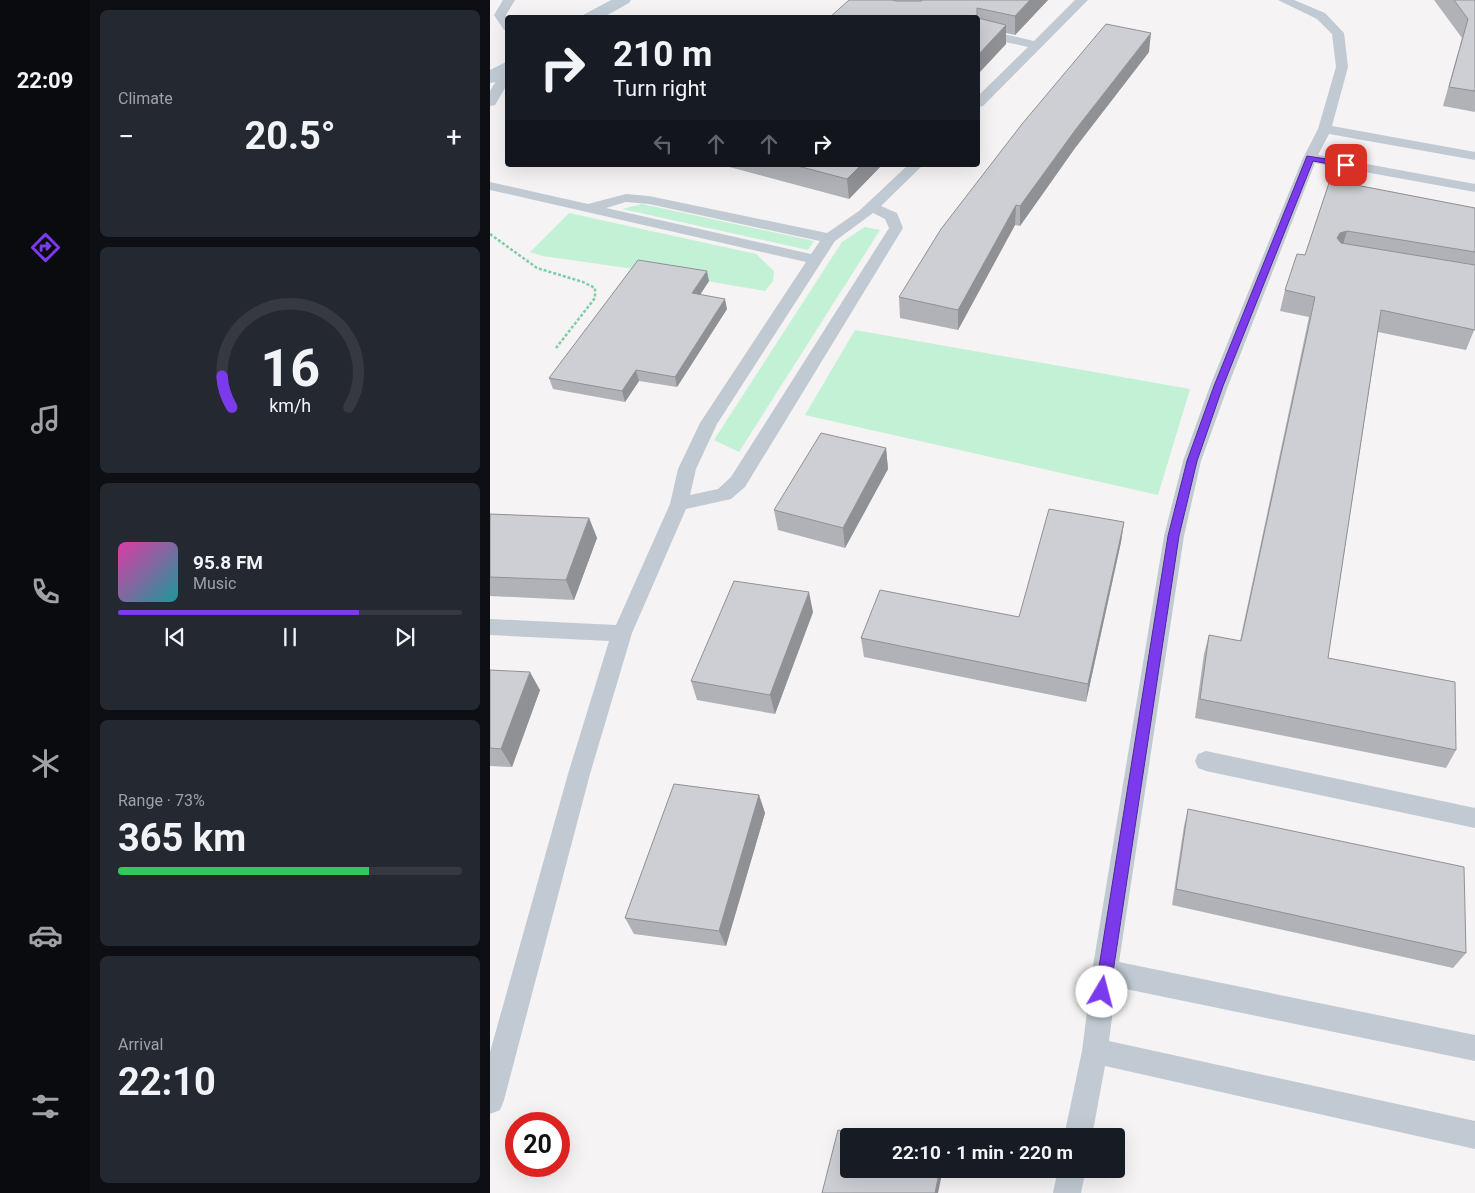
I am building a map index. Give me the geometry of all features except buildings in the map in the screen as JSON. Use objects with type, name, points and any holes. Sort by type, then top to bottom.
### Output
[{"type":"main road","points":[[595,15],[623,0]]},
{"type":"main road","points":[[490,78],[505,68]]},
{"type":"lane","points":[[505,22],[500,15],[509,0]]},
{"type":"lane","points":[[980,101],[1082,0]]},
{"type":"lane","points":[[1080,1128],[1095,1051],[1105,972],[1174,536],[1190,470],[1219,386],[1310,158],[1324,129],[1342,67],[1338,33],[1320,16],[1284,0]]},
{"type":"lane","points":[[980,32],[1036,45]]},
{"type":"lane","points":[[490,102],[505,75]]},
{"type":"lane","points":[[1324,129],[1475,156]]},
{"type":"lane","points":[[1310,158],[1475,188]]},
{"type":"lane","points":[[490,1100],[496,1056],[622,633],[679,504],[687,468],[710,423],[829,238],[846,228],[872,208],[914,167]]},
{"type":"lane","points":[[492,185],[814,259]]},
{"type":"lane","points":[[588,208],[626,198],[649,200],[829,238]]},
{"type":"lane","points":[[679,504],[724,494],[738,482],[896,228],[892,216],[872,208]]},
{"type":"lane","points":[[490,627],[622,633]]},
{"type":"lane","points":[[1206,761],[1475,818]]},
{"type":"lane","points":[[1105,972],[1475,1048]]},
{"type":"lane","points":[[1095,1051],[1475,1135]]},
{"type":"lane","points":[[1067,1193],[1070,1178]]},
{"type":"path","points":[[490,234],[536,268],[546,272],[585,280],[595,288],[595,298],[556,348]]},
{"type":"green space","points":[[642,204],[814,241],[808,250],[622,209]]},
{"type":"green space","points":[[569,213],[756,254],[774,271],[773,281],[765,291],[543,256],[530,252]]},
{"type":"green space","points":[[865,227],[880,230],[739,452],[714,440],[842,242]]},
{"type":"green space","points":[[855,330],[1190,389],[1158,495],[805,415]]},
{"type":"route","points":[[1102,992],[1174,536],[1192,461],[1219,386],[1310,158],[1346,165]]}]
